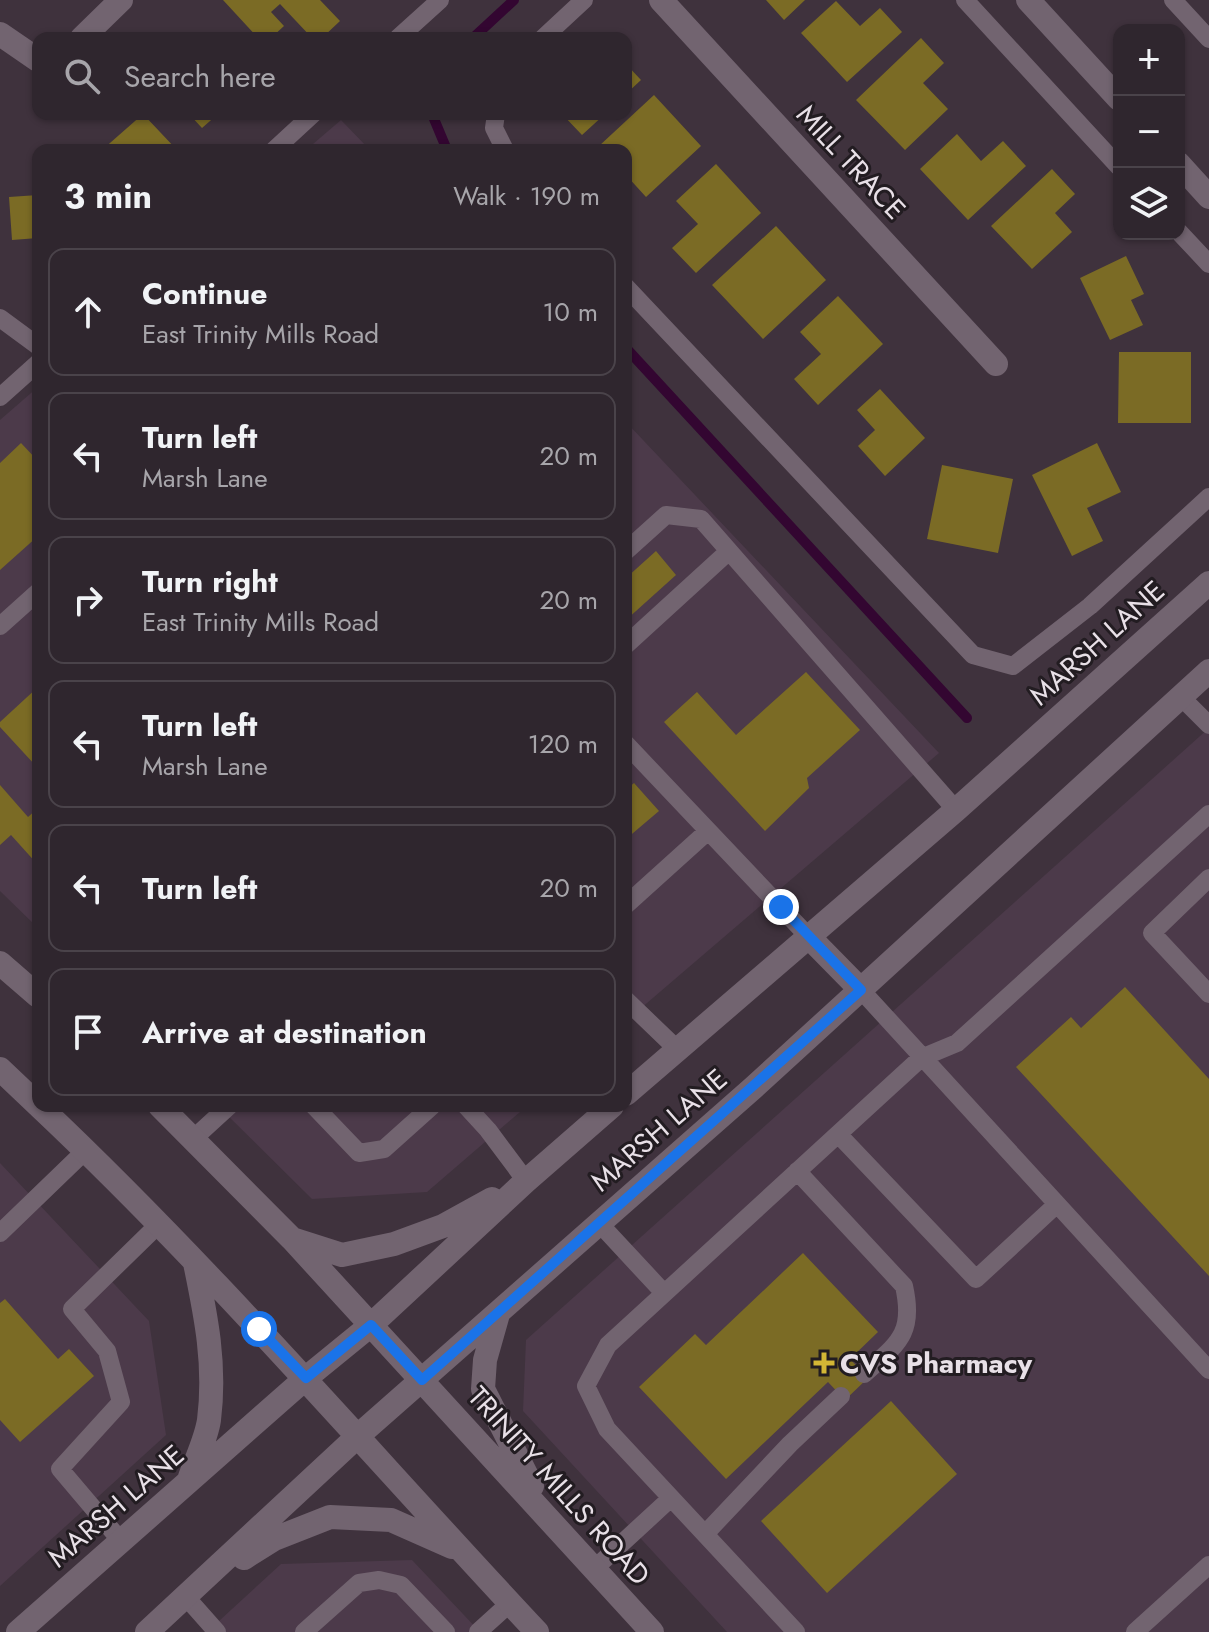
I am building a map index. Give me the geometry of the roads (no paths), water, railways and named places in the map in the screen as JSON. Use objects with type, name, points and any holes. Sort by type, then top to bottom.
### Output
[{"type":"main road","points":[[88,32],[121,0]]},
{"type":"main road","name":"MILL TRACE","points":[[661,0],[996,364]]},
{"type":"main road","points":[[1028,0],[1116,96]]},
{"type":"main road","points":[[0,34],[32,56]]},
{"type":"main road","points":[[1183,168],[1209,197]]},
{"type":"main road","name":"MARSH LANE","points":[[632,1089],[807,935],[956,810],[1209,583]]},
{"type":"main road","name":"MARSH LANE","points":[[147,1632],[359,1435],[861,990],[1209,671]]},
{"type":"main road","points":[[807,935],[861,990]]},
{"type":"main road","points":[[0,963],[32,991]]},
{"type":"main road","points":[[0,1069],[32,1100]]},
{"type":"main road","points":[[45,1112],[86,1150],[306,1378],[537,1632]]},
{"type":"main road","name":"TRINITY MILLS ROAD","points":[[166,1112],[292,1239],[652,1632]]},
{"type":"main road","name":"MARSH LANE","points":[[18,1632],[306,1378],[371,1325],[605,1112]]},
{"type":"main road","points":[[292,1239],[342,1255],[394,1244],[443,1226],[526,1181]]},
{"type":"main road","points":[[188,1482],[209,1422],[211,1344],[195,1263]]},
{"type":"main road","points":[[498,1314],[485,1360],[483,1389],[545,1513]]},
{"type":"main road","points":[[186,1597],[274,1539],[330,1517],[391,1520],[462,1551]]},
{"type":"lane","points":[[405,32],[440,0]]},
{"type":"lane","points":[[549,32],[584,0]]},
{"type":"lane","points":[[965,0],[1113,160]]},
{"type":"lane","points":[[1173,0],[1209,39]]},
{"type":"lane","points":[[280,144],[306,120]]},
{"type":"lane","points":[[495,120],[494,128],[502,144]]},
{"type":"lane","points":[[1185,238],[1209,264]]},
{"type":"lane","points":[[632,293],[973,655],[1013,666],[1090,606],[1209,497]]},
{"type":"lane","points":[[0,318],[32,342]]},
{"type":"lane","points":[[0,397],[32,368]]},
{"type":"lane","points":[[632,546],[666,515],[701,519],[956,810]]},
{"type":"lane","points":[[632,640],[729,551]]},
{"type":"lane","points":[[0,626],[32,597]]},
{"type":"lane","points":[[1181,697],[1209,725]]},
{"type":"lane","points":[[632,750],[807,935]]},
{"type":"lane","points":[[796,1632],[607,1429],[586,1386],[608,1345],[664,1293],[921,1058],[957,1043],[1209,814]]},
{"type":"lane","points":[[632,900],[708,831]]},
{"type":"lane","points":[[1209,878],[1152,933],[1209,994]]},
{"type":"lane","points":[[861,990],[1209,1370]]},
{"type":"lane","points":[[632,1006],[678,1050]]},
{"type":"lane","points":[[193,1139],[222,1112]]},
{"type":"lane","points":[[320,1112],[359,1153],[384,1149],[425,1112]]},
{"type":"lane","points":[[472,1112],[526,1181]]},
{"type":"lane","points":[[838,1134],[976,1279],[1056,1205]]},
{"type":"lane","points":[[0,1233],[86,1150]]},
{"type":"lane","points":[[797,1171],[904,1286],[909,1307],[902,1339],[864,1374]]},
{"type":"lane","points":[[599,1223],[664,1293]]},
{"type":"lane","points":[[121,1541],[60,1469],[121,1402],[107,1351],[72,1309],[158,1225]]},
{"type":"lane","points":[[705,1534],[790,1444],[841,1396]]},
{"type":"lane","points":[[594,1569],[671,1498]]},
{"type":"lane","points":[[1135,1632],[1209,1565]]},
{"type":"lane","points":[[304,1632],[359,1583],[379,1580],[401,1585],[446,1632]]},
{"type":"lane","points":[[186,1597],[217,1632]]},
{"type":"lane","points":[[478,1632],[510,1603]]},
{"type":"waterway","points":[[479,32],[514,0]]},
{"type":"waterway","points":[[434,120],[444,144]]},
{"type":"waterway","points":[[632,355],[967,718]]},
{"type":"place","name":"CVS Pharmacy","points":[[824,1363]]}]
